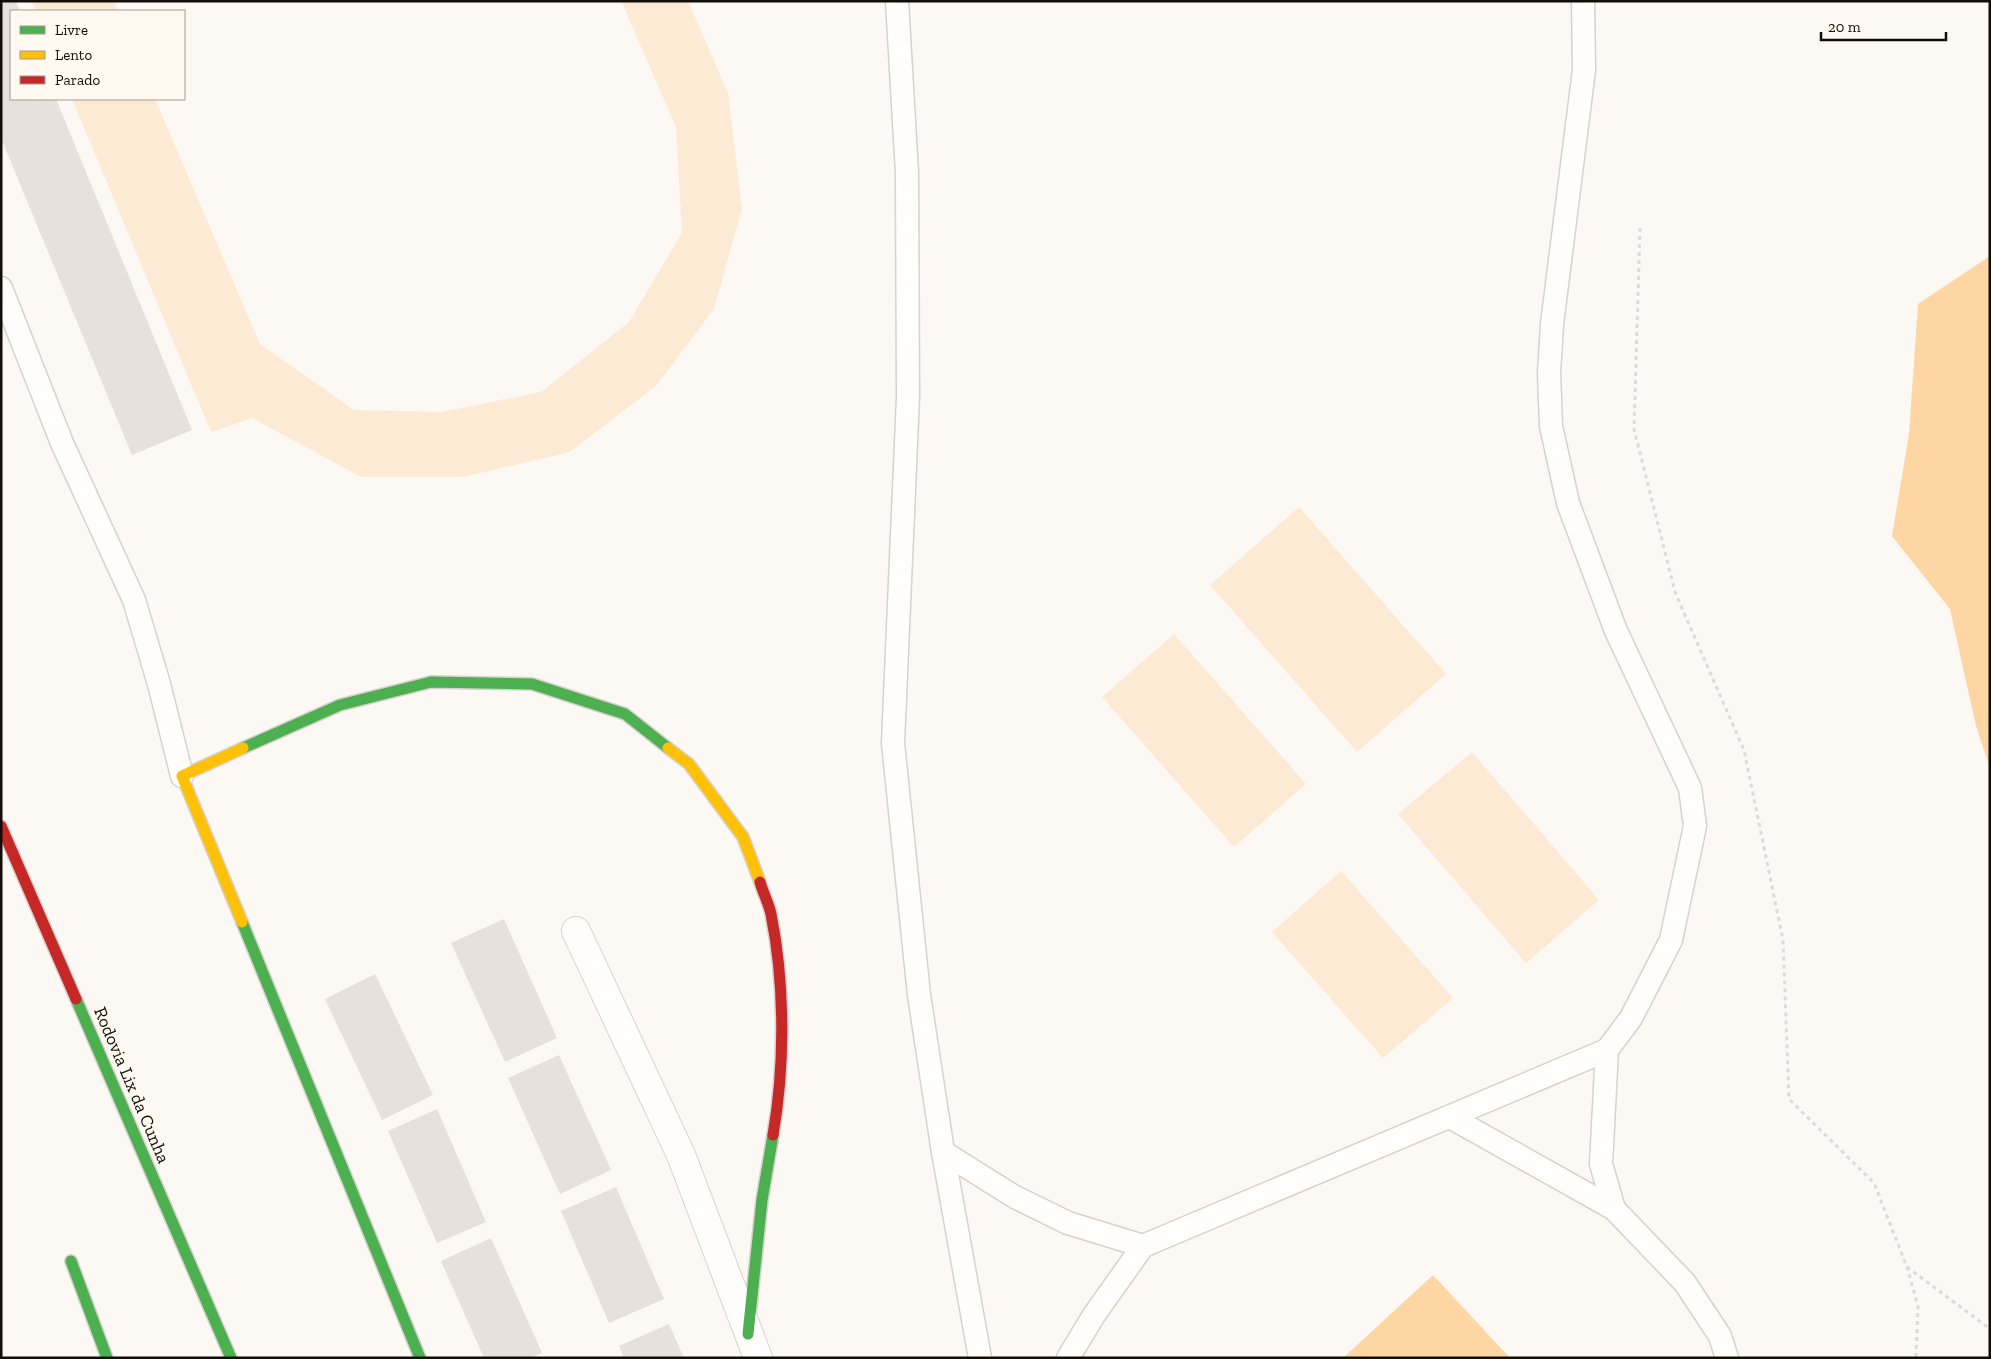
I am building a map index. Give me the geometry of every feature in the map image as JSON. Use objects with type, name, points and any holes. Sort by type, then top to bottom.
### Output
[{"type":"street","points":[[420,1358],[182,776],[340,705],[430,682],[532,684],[625,714],[689,764],[743,837],[771,913],[780,980],[780,1093],[762,1200],[753,1346]]},
{"type":"street","name":"Rodovia Lix da Cunha","points":[[1,826],[9,865],[231,1358]]},
{"type":"street","points":[[576,931],[681,1155],[753,1346]]},
{"type":"street","points":[[71,1261],[107,1358]]},
{"type":"lane","points":[[897,1],[907,173],[908,397],[893,743],[918,995],[943,1152],[980,1358]]},
{"type":"lane","points":[[1068,1358],[1094,1315],[1143,1246],[1607,1050],[1631,1018],[1671,940],[1696,826],[1690,788],[1616,631],[1568,503],[1551,426],[1549,373],[1552,324],[1584,70],[1583,1]]},
{"type":"lane","points":[[1,288],[62,443],[134,600],[160,684],[182,776]]},
{"type":"lane","points":[[1607,1050],[1601,1164],[1614,1209]]},
{"type":"lane","points":[[1450,1117],[1614,1209],[1685,1283],[1720,1336],[1727,1358]]},
{"type":"lane","points":[[943,1152],[1015,1197],[1068,1223],[1143,1246]]},
{"type":"path","points":[[1640,228],[1634,429],[1675,592],[1744,750],[1783,940],[1790,1099],[1874,1183],[1906,1267],[1918,1306],[1916,1358]]},
{"type":"path","points":[[1906,1267],[1990,1329]]},
{"type":"shaded area","points":[[32,1],[114,1],[118,10],[36,10]]},
{"type":"shaded area","points":[[621,1],[688,1],[728,93],[742,209],[714,309],[657,385],[570,452],[463,477],[361,477],[252,418],[211,432],[72,100],[155,100],[260,344],[354,410],[442,412],[541,392],[629,322],[682,233],[676,127]]},
{"type":"shaded area","points":[[1990,256],[1990,768],[1976,726],[1950,609],[1892,536],[1909,434],[1918,304]]},
{"type":"shaded area","points":[[1299,507],[1446,674],[1357,752],[1210,585]]},
{"type":"shaded area","points":[[1174,634],[1306,784],[1234,847],[1102,697]]},
{"type":"shaded area","points":[[1472,752],[1599,900],[1526,963],[1398,814]]},
{"type":"shaded area","points":[[1341,871],[1453,998],[1383,1058],[1272,932]]},
{"type":"shaded area","points":[[1433,1275],[1510,1358],[1343,1358]]},
{"type":"building","points":[[1,1],[16,1],[20,10],[10,10],[10,100],[56,100],[192,430],[132,455],[1,138]]},
{"type":"building","points":[[504,919],[557,1038],[505,1062],[451,943]]},
{"type":"building","points":[[375,974],[433,1095],[382,1120],[325,999]]},
{"type":"building","points":[[559,1055],[611,1170],[560,1194],[508,1078]]},
{"type":"building","points":[[437,1109],[486,1222],[437,1243],[388,1131]]},
{"type":"building","points":[[616,1187],[664,1299],[609,1323],[561,1211]]},
{"type":"building","points":[[491,1238],[542,1353],[530,1358],[484,1358],[441,1261]]},
{"type":"building","points":[[669,1324],[684,1358],[624,1358],[619,1346]]},
{"type":"traffic: fast","points":[[243,748],[340,705],[431,682],[532,684],[625,714],[668,748]]},
{"type":"traffic: fast","points":[[242,922],[420,1358]]},
{"type":"traffic: fast","points":[[76,999],[231,1358]]},
{"type":"traffic: fast","points":[[748,1334],[762,1200],[773,1135]]},
{"type":"traffic: fast","points":[[71,1261],[107,1358]]},
{"type":"traffic: slow","points":[[242,922],[182,776],[243,748]]},
{"type":"traffic: slow","points":[[668,748],[689,764],[743,837],[760,882]]},
{"type":"traffic: jam","points":[[1,826],[76,999]]},
{"type":"traffic: jam","points":[[760,882],[769,906],[776,941],[781,996],[780,1081],[773,1135]]}]
